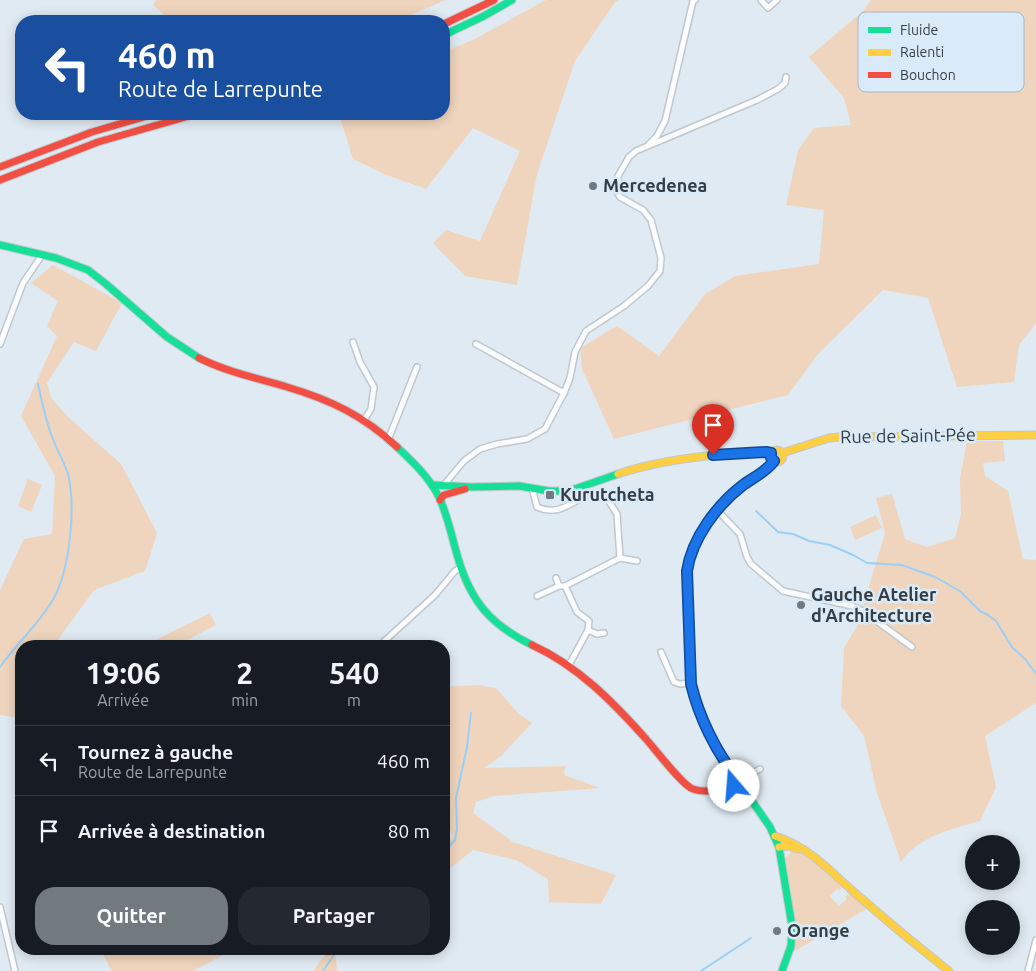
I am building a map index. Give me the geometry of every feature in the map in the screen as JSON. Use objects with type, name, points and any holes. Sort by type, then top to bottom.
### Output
[{"type":"main road","points":[[450,21],[494,0]]},
{"type":"main road","points":[[450,31],[484,16],[512,0]]},
{"type":"main road","points":[[0,167],[92,132],[133,120]]},
{"type":"main road","points":[[0,180],[98,142],[175,120]]},
{"type":"main road","points":[[0,245],[70,262],[98,277],[178,345],[196,356],[226,370],[290,388],[337,405],[364,420],[414,464],[432,485],[440,500],[461,566],[481,606],[496,623],[505,630],[569,665],[644,736],[693,791],[715,790],[737,781]]},
{"type":"main road","name":"Rue de Saint-Pée","points":[[782,453],[829,438],[839,437],[1036,435]]},
{"type":"main road","points":[[432,485],[447,488],[518,486],[557,492],[569,491],[642,466],[687,458],[760,452],[771,453],[775,450],[782,453],[781,460],[774,461]]},
{"type":"main road","points":[[771,453],[771,458],[774,461]]},
{"type":"main road","points":[[774,461],[768,469],[742,486],[716,510],[691,555],[687,571],[691,683],[696,701],[725,763],[737,781],[737,789],[743,788],[775,836],[779,847],[792,926],[791,946],[782,971]]},
{"type":"main road","points":[[440,500],[447,488]]},
{"type":"main road","points":[[775,836],[789,840],[827,867],[922,950],[949,971]]},
{"type":"main road","points":[[779,847],[787,846],[804,850]]},
{"type":"street","points":[[647,146],[657,136],[665,121],[693,1],[695,0]]},
{"type":"street","points":[[761,0],[768,8],[777,0]]},
{"type":"street","points":[[447,488],[454,472],[473,453],[498,444],[527,439],[545,429],[564,394],[570,378],[575,352],[586,331],[624,306],[648,286],[660,270],[661,258],[657,235],[651,220],[643,210],[620,198],[617,186],[618,176],[629,158],[636,151],[766,95],[785,83],[786,77]]},
{"type":"street","points":[[0,344],[22,283],[42,255]]},
{"type":"street","points":[[353,342],[360,362],[374,387],[371,409],[364,420]]},
{"type":"street","points":[[476,344],[564,394]]},
{"type":"street","points":[[388,440],[417,367]]},
{"type":"street","points":[[532,488],[537,507],[546,511],[560,510],[594,492],[604,494],[618,514],[620,558]]},
{"type":"street","points":[[716,510],[740,534],[751,564],[778,587],[790,593],[852,606],[863,611],[912,647]]},
{"type":"street","points":[[537,596],[559,586],[565,586],[620,558],[637,561]]},
{"type":"street","points":[[386,640],[435,595],[461,566]]},
{"type":"street","points":[[556,578],[559,586]]},
{"type":"street","points":[[565,586],[577,612],[589,620],[588,630],[569,665]]},
{"type":"street","points":[[588,630],[597,634],[604,633]]},
{"type":"street","points":[[661,652],[674,682],[680,684],[691,683]]},
{"type":"street","points":[[737,781],[760,769]]},
{"type":"street","points":[[0,907],[15,971]]},
{"type":"street","points":[[1028,971],[1036,940]]},
{"type":"shaded area","points":[[156,0],[446,0],[411,15],[164,15],[153,5]]},
{"type":"shaded area","points":[[546,0],[619,0],[615,2],[575,61],[537,174],[517,285],[465,276],[433,243],[446,230],[480,241],[520,151],[473,128],[426,189],[384,174],[353,159],[341,120],[450,120],[450,49],[475,39]]},
{"type":"shaded area","points":[[871,0],[1036,0],[1036,323],[1019,345],[1014,382],[957,387],[928,298],[883,290],[818,354],[788,395],[614,439],[582,369],[580,348],[617,326],[659,356],[705,294],[735,276],[819,264],[824,210],[786,205],[798,150],[814,128],[851,125],[844,98],[809,57],[858,15],[858,92],[1024,92],[1024,12],[862,12]]},
{"type":"shaded area","points":[[53,265],[122,303],[96,351],[74,342],[47,383],[51,398],[68,417],[121,464],[157,533],[145,571],[94,590],[57,640],[15,640],[15,717],[0,715],[0,590],[24,539],[52,534],[55,476],[21,416],[57,336],[47,326],[58,301],[31,283]]},
{"type":"shaded area","points":[[967,441],[1003,441],[1005,461],[983,463],[985,476],[1008,491],[1023,559],[1036,560],[1036,703],[985,736],[996,787],[980,821],[947,831],[927,840],[908,853],[901,862],[877,793],[864,736],[841,706],[844,648],[857,626],[885,533],[876,498],[892,494],[905,539],[927,547],[955,538],[961,514],[960,479]]},
{"type":"shaded area","points":[[28,479],[42,485],[31,512],[18,506]]},
{"type":"shaded area","points":[[876,515],[882,528],[855,540],[850,527]]},
{"type":"shaded area","points":[[210,613],[216,625],[187,640],[155,640]]},
{"type":"shaded area","points":[[477,685],[496,688],[520,715],[532,723],[501,756],[484,768],[565,766],[564,775],[600,788],[494,796],[476,802],[473,813],[513,842],[616,875],[601,904],[549,902],[548,879],[516,860],[473,850],[450,868],[450,840],[453,836],[450,831],[450,687]]},
{"type":"shaded area","points":[[792,851],[799,851],[830,874],[842,888],[839,891],[837,889],[830,896],[839,906],[847,899],[845,897],[850,893],[868,908],[793,952],[797,930],[785,859]]},
{"type":"shaded area","points":[[103,955],[223,955],[193,971],[112,971]]},
{"type":"shaded area","points":[[325,955],[336,956],[337,971],[313,971]]},
{"type":"waterway","points":[[22,640],[54,598],[64,571],[70,537],[71,503],[68,474],[48,426],[38,384]]},
{"type":"waterway","points":[[756,511],[778,532],[793,534],[809,541],[830,545],[867,563],[902,565],[935,577],[960,591],[980,611],[996,621],[1012,647],[1026,660],[1036,674]]},
{"type":"waterway","points":[[0,667],[15,649]]},
{"type":"waterway","points":[[450,845],[455,840],[457,829],[456,798],[467,747],[471,713]]},
{"type":"waterway","points":[[701,971],[751,938]]},
{"type":"waterway","points":[[323,971],[334,955]]},
{"type":"traffic: fast","points":[[450,32],[512,0]]},
{"type":"traffic: fast","points":[[0,245],[56,258],[88,270],[167,337],[199,358]]},
{"type":"traffic: fast","points":[[397,447],[426,476],[439,497],[463,574],[476,600],[505,629],[532,645]]},
{"type":"traffic: fast","points":[[432,485],[472,487],[519,486],[549,491],[569,491],[618,474]]},
{"type":"traffic: fast","points":[[739,778],[745,784],[739,790],[733,784],[739,778]]},
{"type":"traffic: fast","points":[[743,788],[770,827],[779,847],[792,926],[791,946],[782,971]]},
{"type":"traffic: slow","points":[[782,453],[829,438],[839,437],[1036,435]]},
{"type":"traffic: slow","points":[[775,450],[779,450],[783,456],[779,462],[775,462],[771,458],[771,454],[775,450]]},
{"type":"traffic: slow","points":[[618,474],[645,466],[686,458],[750,452],[771,453]]},
{"type":"traffic: slow","points":[[775,836],[798,846],[818,860],[890,923],[949,971]]},
{"type":"traffic: slow","points":[[779,847],[787,846],[798,849]]},
{"type":"traffic: jam","points":[[450,21],[494,0]]},
{"type":"traffic: jam","points":[[0,167],[92,132],[133,120]]},
{"type":"traffic: jam","points":[[0,180],[98,142],[175,120]]},
{"type":"traffic: jam","points":[[199,358],[231,371],[303,392],[346,410],[372,426],[397,447]]},
{"type":"traffic: jam","points":[[737,779],[712,738],[692,687],[686,597],[688,567],[692,551],[716,511],[729,497],[774,461]]},
{"type":"traffic: jam","points":[[440,500],[444,495],[465,489]]},
{"type":"traffic: jam","points":[[532,645],[565,663],[594,686],[634,725],[688,786],[693,789],[708,791],[734,786]]},
{"type":"place","name":"Mercedenea","points":[[593,186]]},
{"type":"place","name":"Kurutcheta","points":[[550,495]]},
{"type":"place","name":"Gauche Atelier d'Architecture","points":[[801,605]]},
{"type":"place","name":"Orange","points":[[777,931]]},
{"type":"route","points":[[713,455],[766,452],[771,453],[771,458],[774,461],[768,469],[752,478],[716,510],[697,542],[688,563],[687,571],[691,684],[696,701],[715,743],[725,763],[737,778],[733,782],[734,786]]}]
